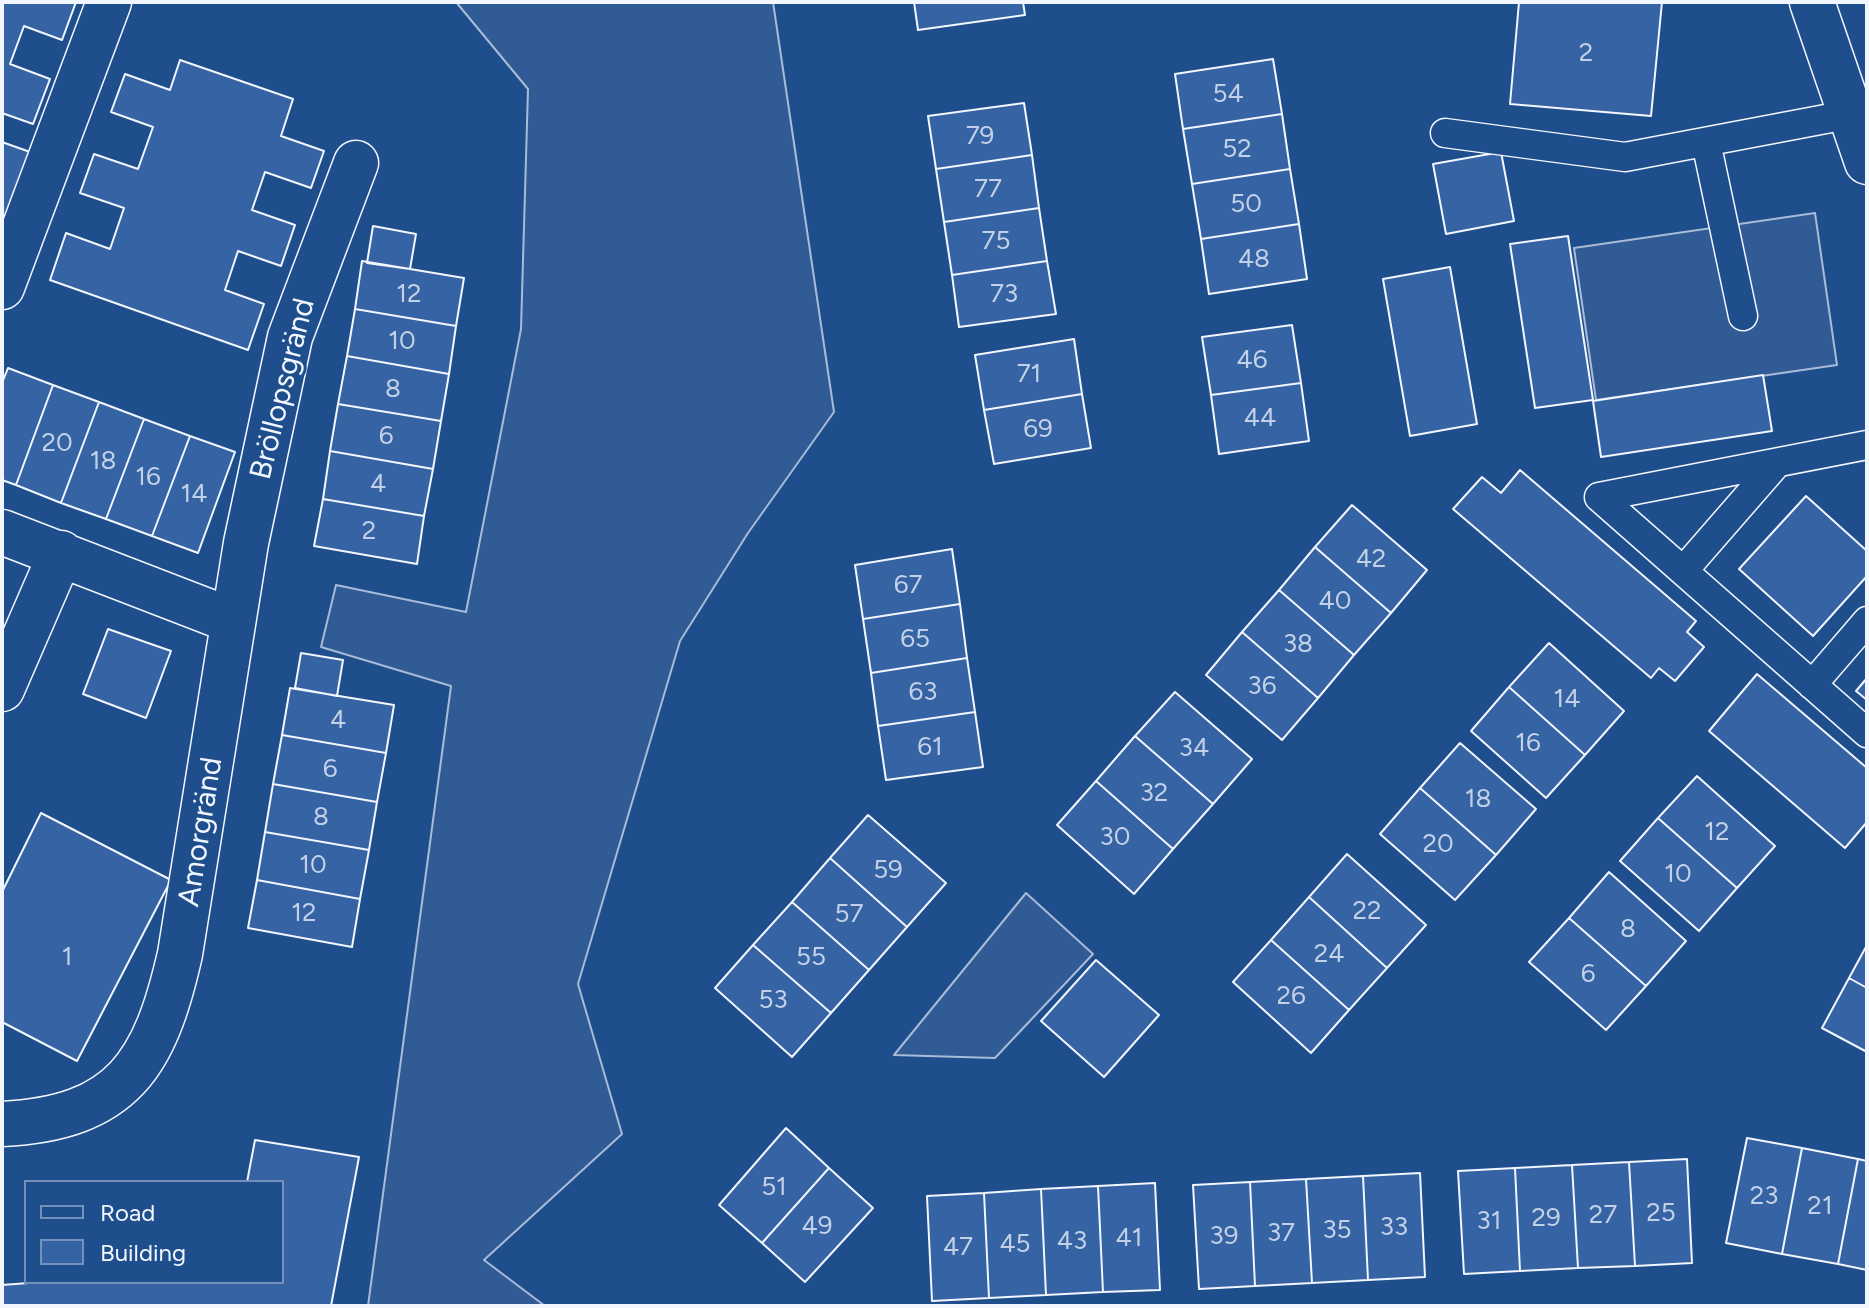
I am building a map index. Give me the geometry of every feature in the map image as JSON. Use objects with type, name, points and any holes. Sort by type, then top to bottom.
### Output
[{"type":"street","points":[[2,287],[109,2]]},
{"type":"street","points":[[1812,2],[1867,162]]},
{"type":"street","name":"Bröllopsgränd","points":[[233,621],[246,543],[290,337],[356,163]]},
{"type":"street","points":[[2,532],[233,621]]},
{"type":"street","points":[[2,689],[61,553]]},
{"type":"street","name":"Amorgränd","points":[[2,1124],[58,1117],[107,1096],[137,1067],[155,1039],[169,999],[191,893],[233,621]]},
{"type":"lane","points":[[1445,133],[1625,157],[1852,114]]},
{"type":"lane","points":[[1706,142],[1743,316]]},
{"type":"lane","points":[[1867,445],[1599,497],[1867,733]]},
{"type":"lane","points":[[1683,571],[1777,463]]},
{"type":"lane","points":[[1812,685],[1867,621]]},
{"type":"shaded area","points":[[456,2],[773,2],[834,412],[748,533],[680,641],[578,984],[622,1134],[484,1260],[545,1306],[368,1306],[451,686],[321,647],[336,585],[466,612],[521,329],[528,89]]},
{"type":"shaded area","points":[[1815,213],[1837,365],[1596,400],[1574,248]]},
{"type":"shaded area","points":[[1026,893],[1093,954],[995,1058],[894,1055]]},
{"type":"building","points":[[2,2],[76,2],[62,40],[24,26],[10,64],[50,79],[33,124],[2,113]]},
{"type":"building","points":[[914,2],[1023,2],[1025,15],[918,30]]},
{"type":"building","points":[[1519,2],[1662,2],[1651,116],[1510,104]]},
{"type":"building","points":[[1273,59],[1282,114],[1183,129],[1175,74]]},
{"type":"building","points":[[180,60],[293,99],[281,136],[324,151],[311,188],[265,172],[252,210],[295,225],[281,266],[238,251],[225,290],[264,304],[248,350],[50,280],[66,233],[110,249],[124,208],[80,193],[94,154],[138,169],[153,127],[111,112],[125,74],[170,90]]},
{"type":"building","points":[[1024,103],[1032,155],[936,169],[928,116]]},
{"type":"building","points":[[1282,114],[1290,169],[1192,184],[1183,129]]},
{"type":"building","points":[[2,142],[30,152],[5,219],[2,218]]},
{"type":"building","points":[[1501,152],[1514,221],[1446,234],[1433,164]]},
{"type":"building","points":[[1032,155],[1039,208],[944,222],[936,169]]},
{"type":"building","points":[[1290,169],[1299,224],[1201,239],[1192,184]]},
{"type":"building","points":[[1039,208],[1047,261],[952,275],[944,222]]},
{"type":"building","points":[[1299,224],[1307,279],[1209,294],[1201,239]]},
{"type":"building","points":[[373,226],[416,234],[410,269],[367,263]]},
{"type":"building","points":[[1568,236],[1593,400],[1535,408],[1510,244]]},
{"type":"building","points":[[362,261],[464,278],[456,326],[355,309]]},
{"type":"building","points":[[1047,261],[1056,314],[959,327],[952,275]]},
{"type":"building","points":[[1450,267],[1477,424],[1410,436],[1383,279]]},
{"type":"building","points":[[355,309],[456,326],[449,374],[347,356]]},
{"type":"building","points":[[1292,325],[1301,383],[1211,395],[1202,337]]},
{"type":"building","points":[[1074,339],[1082,394],[984,410],[975,355]]},
{"type":"building","points":[[347,356],[449,374],[441,421],[338,404]]},
{"type":"building","points":[[8,368],[53,385],[16,485],[2,480],[2,383]]},
{"type":"building","points":[[1763,375],[1772,431],[1601,457],[1593,401]]},
{"type":"building","points":[[1301,383],[1309,441],[1219,454],[1211,395]]},
{"type":"building","points":[[53,385],[99,402],[61,503],[16,485]]},
{"type":"building","points":[[1082,394],[1091,448],[994,464],[984,410]]},
{"type":"building","points":[[99,402],[144,419],[106,519],[61,503]]},
{"type":"building","points":[[338,404],[441,421],[433,469],[330,451]]},
{"type":"building","points":[[144,419],[190,436],[152,536],[106,519]]},
{"type":"building","points":[[190,436],[235,452],[198,553],[152,536]]},
{"type":"building","points":[[330,451],[433,469],[424,516],[323,499]]},
{"type":"building","points":[[1520,470],[1696,621],[1687,632],[1704,647],[1675,681],[1659,668],[1651,678],[1453,509],[1482,477],[1501,493]]},
{"type":"building","points":[[1806,496],[1867,551],[1867,576],[1813,636],[1739,569]]},
{"type":"building","points":[[323,499],[424,516],[417,564],[314,546]]},
{"type":"building","points":[[1352,505],[1427,570],[1391,613],[1315,547]]},
{"type":"building","points":[[1315,547],[1391,613],[1354,655],[1279,590]]},
{"type":"building","points":[[952,549],[960,604],[863,619],[855,565]]},
{"type":"building","points":[[1279,590],[1354,655],[1318,698],[1242,632]]},
{"type":"building","points":[[960,604],[967,658],[871,673],[863,619]]},
{"type":"building","points":[[108,629],[171,651],[146,718],[83,694]]},
{"type":"building","points":[[1242,632],[1318,698],[1282,740],[1206,675]]},
{"type":"building","points":[[1549,643],[1624,711],[1585,755],[1509,687]]},
{"type":"building","points":[[301,653],[343,660],[337,696],[295,688]]},
{"type":"building","points":[[967,658],[975,712],[878,726],[871,673]]},
{"type":"building","points":[[1757,674],[1867,768],[1867,822],[1845,848],[1709,731]]},
{"type":"building","points":[[1867,678],[1867,700],[1856,691]]},
{"type":"building","points":[[1509,687],[1585,755],[1546,798],[1471,731]]},
{"type":"building","points":[[290,688],[394,705],[386,753],[282,735]]},
{"type":"building","points":[[1175,692],[1252,759],[1213,804],[1135,736]]},
{"type":"building","points":[[975,712],[983,767],[886,780],[878,726]]},
{"type":"building","points":[[282,735],[386,753],[377,802],[273,784]]},
{"type":"building","points":[[1135,736],[1213,804],[1173,849],[1096,781]]},
{"type":"building","points":[[1460,743],[1536,809],[1496,855],[1420,788]]},
{"type":"building","points":[[1697,776],[1775,846],[1737,888],[1658,818]]},
{"type":"building","points":[[1096,781],[1173,849],[1134,894],[1057,825]]},
{"type":"building","points":[[273,784],[377,802],[369,850],[265,832]]},
{"type":"building","points":[[1420,788],[1496,855],[1455,900],[1380,834]]},
{"type":"building","points":[[41,813],[171,880],[77,1061],[2,1022],[2,892]]},
{"type":"building","points":[[868,815],[946,883],[907,927],[830,858]]},
{"type":"building","points":[[1658,818],[1737,888],[1699,931],[1620,861]]},
{"type":"building","points":[[265,832],[369,850],[360,899],[257,880]]},
{"type":"building","points":[[1347,854],[1426,925],[1387,968],[1309,897]]},
{"type":"building","points":[[830,858],[907,927],[869,970],[792,902]]},
{"type":"building","points":[[1609,872],[1686,941],[1646,986],[1569,918]]},
{"type":"building","points":[[257,880],[360,899],[352,947],[248,928]]},
{"type":"building","points":[[1309,897],[1387,968],[1349,1010],[1271,940]]},
{"type":"building","points":[[792,902],[869,970],[831,1013],[753,945]]},
{"type":"building","points":[[1569,918],[1646,986],[1606,1030],[1529,962]]},
{"type":"building","points":[[1271,940],[1349,1010],[1311,1053],[1233,982]]},
{"type":"building","points":[[753,945],[831,1013],[792,1057],[715,988]]},
{"type":"building","points":[[1867,945],[1867,988],[1849,978]]},
{"type":"building","points":[[1096,960],[1159,1015],[1104,1077],[1041,1021]]},
{"type":"building","points":[[1849,978],[1867,988],[1867,1052],[1822,1028]]},
{"type":"building","points":[[786,1128],[829,1168],[762,1243],[719,1205]]},
{"type":"building","points":[[1747,1138],[1802,1148],[1782,1254],[1726,1243]]},
{"type":"building","points":[[255,1140],[359,1157],[331,1306],[2,1306],[2,1285],[284,1284],[284,1180],[247,1180]]},
{"type":"building","points":[[1802,1148],[1858,1159],[1838,1264],[1782,1254]]},
{"type":"building","points":[[1687,1159],[1692,1263],[1635,1266],[1629,1162]]},
{"type":"building","points":[[1858,1159],[1867,1161],[1867,1270],[1838,1264]]},
{"type":"building","points":[[1629,1162],[1635,1266],[1578,1268],[1572,1165]]},
{"type":"building","points":[[1572,1165],[1578,1268],[1520,1271],[1515,1168]]},
{"type":"building","points":[[829,1168],[873,1208],[805,1282],[762,1243]]},
{"type":"building","points":[[1515,1168],[1520,1271],[1464,1274],[1458,1171]]},
{"type":"building","points":[[1420,1173],[1425,1277],[1368,1280],[1363,1176]]},
{"type":"building","points":[[1363,1176],[1368,1280],[1312,1283],[1306,1179]]},
{"type":"building","points":[[1306,1179],[1312,1283],[1255,1286],[1250,1182]]},
{"type":"building","points":[[1250,1182],[1255,1286],[1199,1289],[1193,1185]]},
{"type":"building","points":[[1155,1183],[1160,1290],[1103,1292],[1098,1186]]},
{"type":"building","points":[[1098,1186],[1103,1292],[1046,1295],[1041,1189]]},
{"type":"building","points":[[1041,1189],[1046,1295],[989,1298],[984,1193]]},
{"type":"building","points":[[984,1193],[989,1298],[932,1301],[927,1196]]}]
